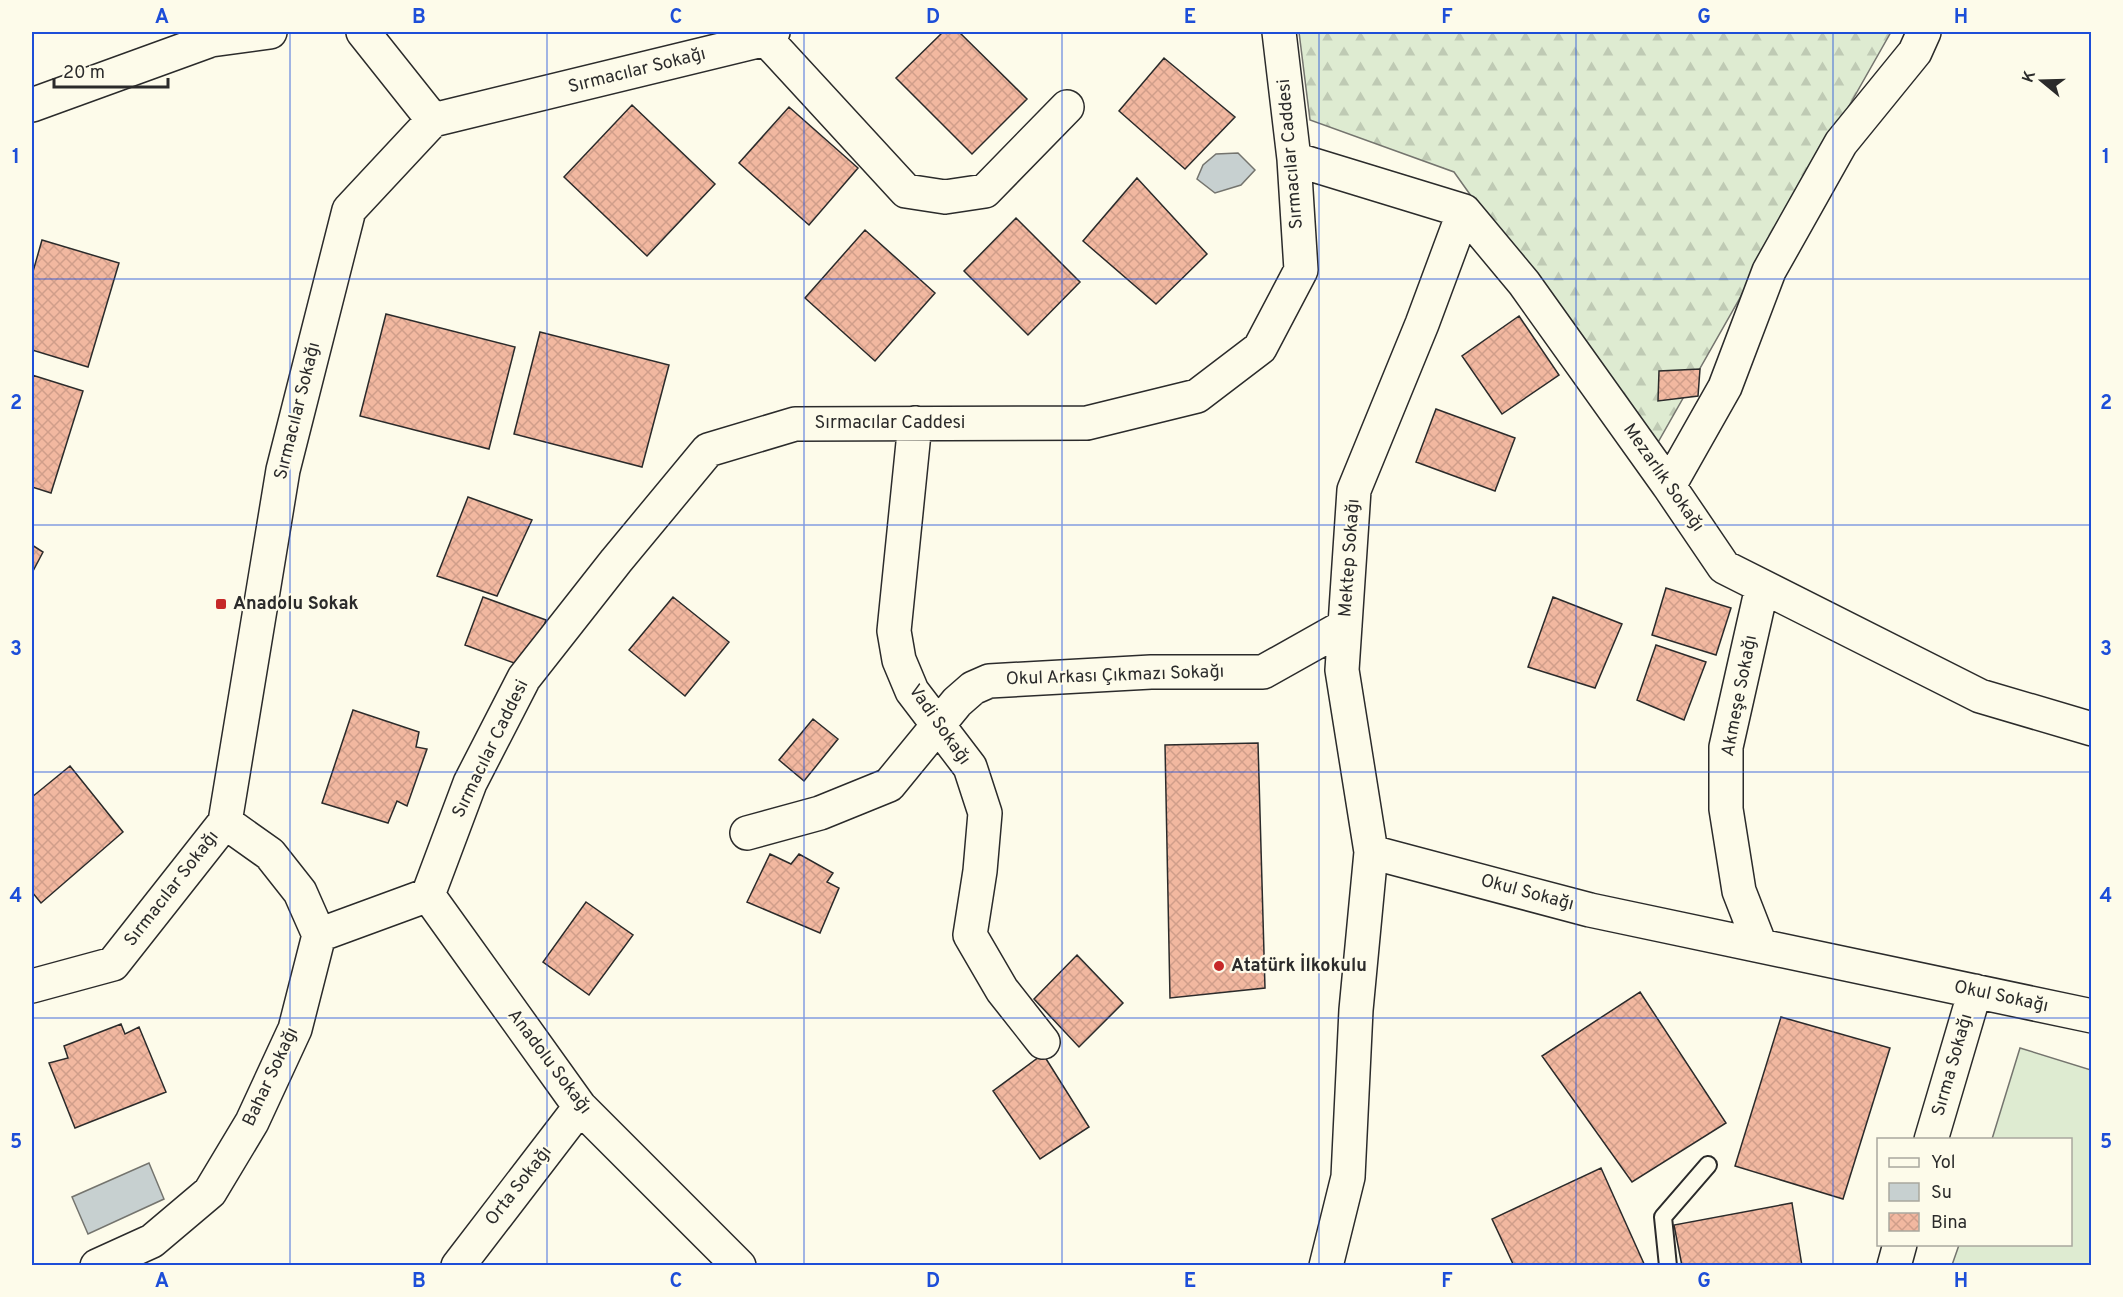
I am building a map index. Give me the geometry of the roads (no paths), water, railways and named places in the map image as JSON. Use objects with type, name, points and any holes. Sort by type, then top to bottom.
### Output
[{"type":"street","points":[[32,105],[211,40],[270,32]]},
{"type":"street","points":[[363,32],[433,120]]},
{"type":"street","name":"Sırmacılar Caddesi","points":[[428,895],[470,783],[524,678],[616,561],[708,450],[795,424],[1087,423],[1197,396],[1260,348],[1301,270],[1294,159],[1279,32]]},
{"type":"street","points":[[1669,486],[1725,387],[1769,271],[1841,143],[1915,52],[1924,32]]},
{"type":"street","points":[[769,35],[906,191],[945,197],[985,191],[1067,107]]},
{"type":"street","name":"Sırmacılar Sokağı","points":[[32,986],[113,964],[225,822],[283,470],[349,210],[433,120],[769,35]]},
{"type":"street","points":[[1294,159],[1464,211]]},
{"type":"street","name":"Mezarlık Sokağı","points":[[1464,211],[1524,283],[1724,567],[1980,696],[2091,729]]},
{"type":"street","name":"Mektep Sokağı","points":[[1371,852],[1342,670],[1354,490],[1422,324],[1464,211]]},
{"type":"street","name":"Vadi Sokağı","points":[[915,423],[894,631],[899,660],[912,691],[970,767],[985,813],[980,871],[970,935],[1002,990],[1042,1042]]},
{"type":"street","name":"Akmeşe Sokağı","points":[[1760,945],[1739,891],[1726,809],[1726,747],[1762,587]]},
{"type":"street","name":"Okul Arkası Çıkmazı Sokağı","points":[[747,833],[820,813],[889,785],[957,702],[973,688],[989,681],[1150,672],[1263,672],[1345,626]]},
{"type":"street","points":[[225,822],[270,854],[300,892],[319,935],[428,895]]},
{"type":"street","points":[[1326,1266],[1348,1177],[1356,1010],[1371,852]]},
{"type":"street","name":"Okul Sokağı","points":[[1371,852],[1590,910],[2091,1016]]},
{"type":"street","name":"Anadolu Sokağı","points":[[428,895],[580,1107],[739,1266]]},
{"type":"street","name":"Bahar Sokağı","points":[[97,1266],[152,1241],[210,1192],[252,1122],[295,1029],[319,935]]},
{"type":"street","name":"Sırma Sokağı","points":[[1932,1138],[1975,991]]},
{"type":"street","name":"Orta Sokağı","points":[[458,1266],[580,1107]]},
{"type":"street","points":[[1894,1266],[1900,1246]]},
{"type":"lane","points":[[1668,1266],[1663,1217],[1708,1165]]},
{"type":"water","points":[[1238,153],[1255,170],[1241,185],[1215,193],[1197,179],[1203,165],[1216,154]]},
{"type":"water","points":[[149,1163],[164,1199],[88,1234],[72,1197]]},
{"type":"place","name":"Anadolu Sokak","points":[[221,604]]},
{"type":"place","name":"Atatürk İlkokulu","points":[[1219,966]]}]
